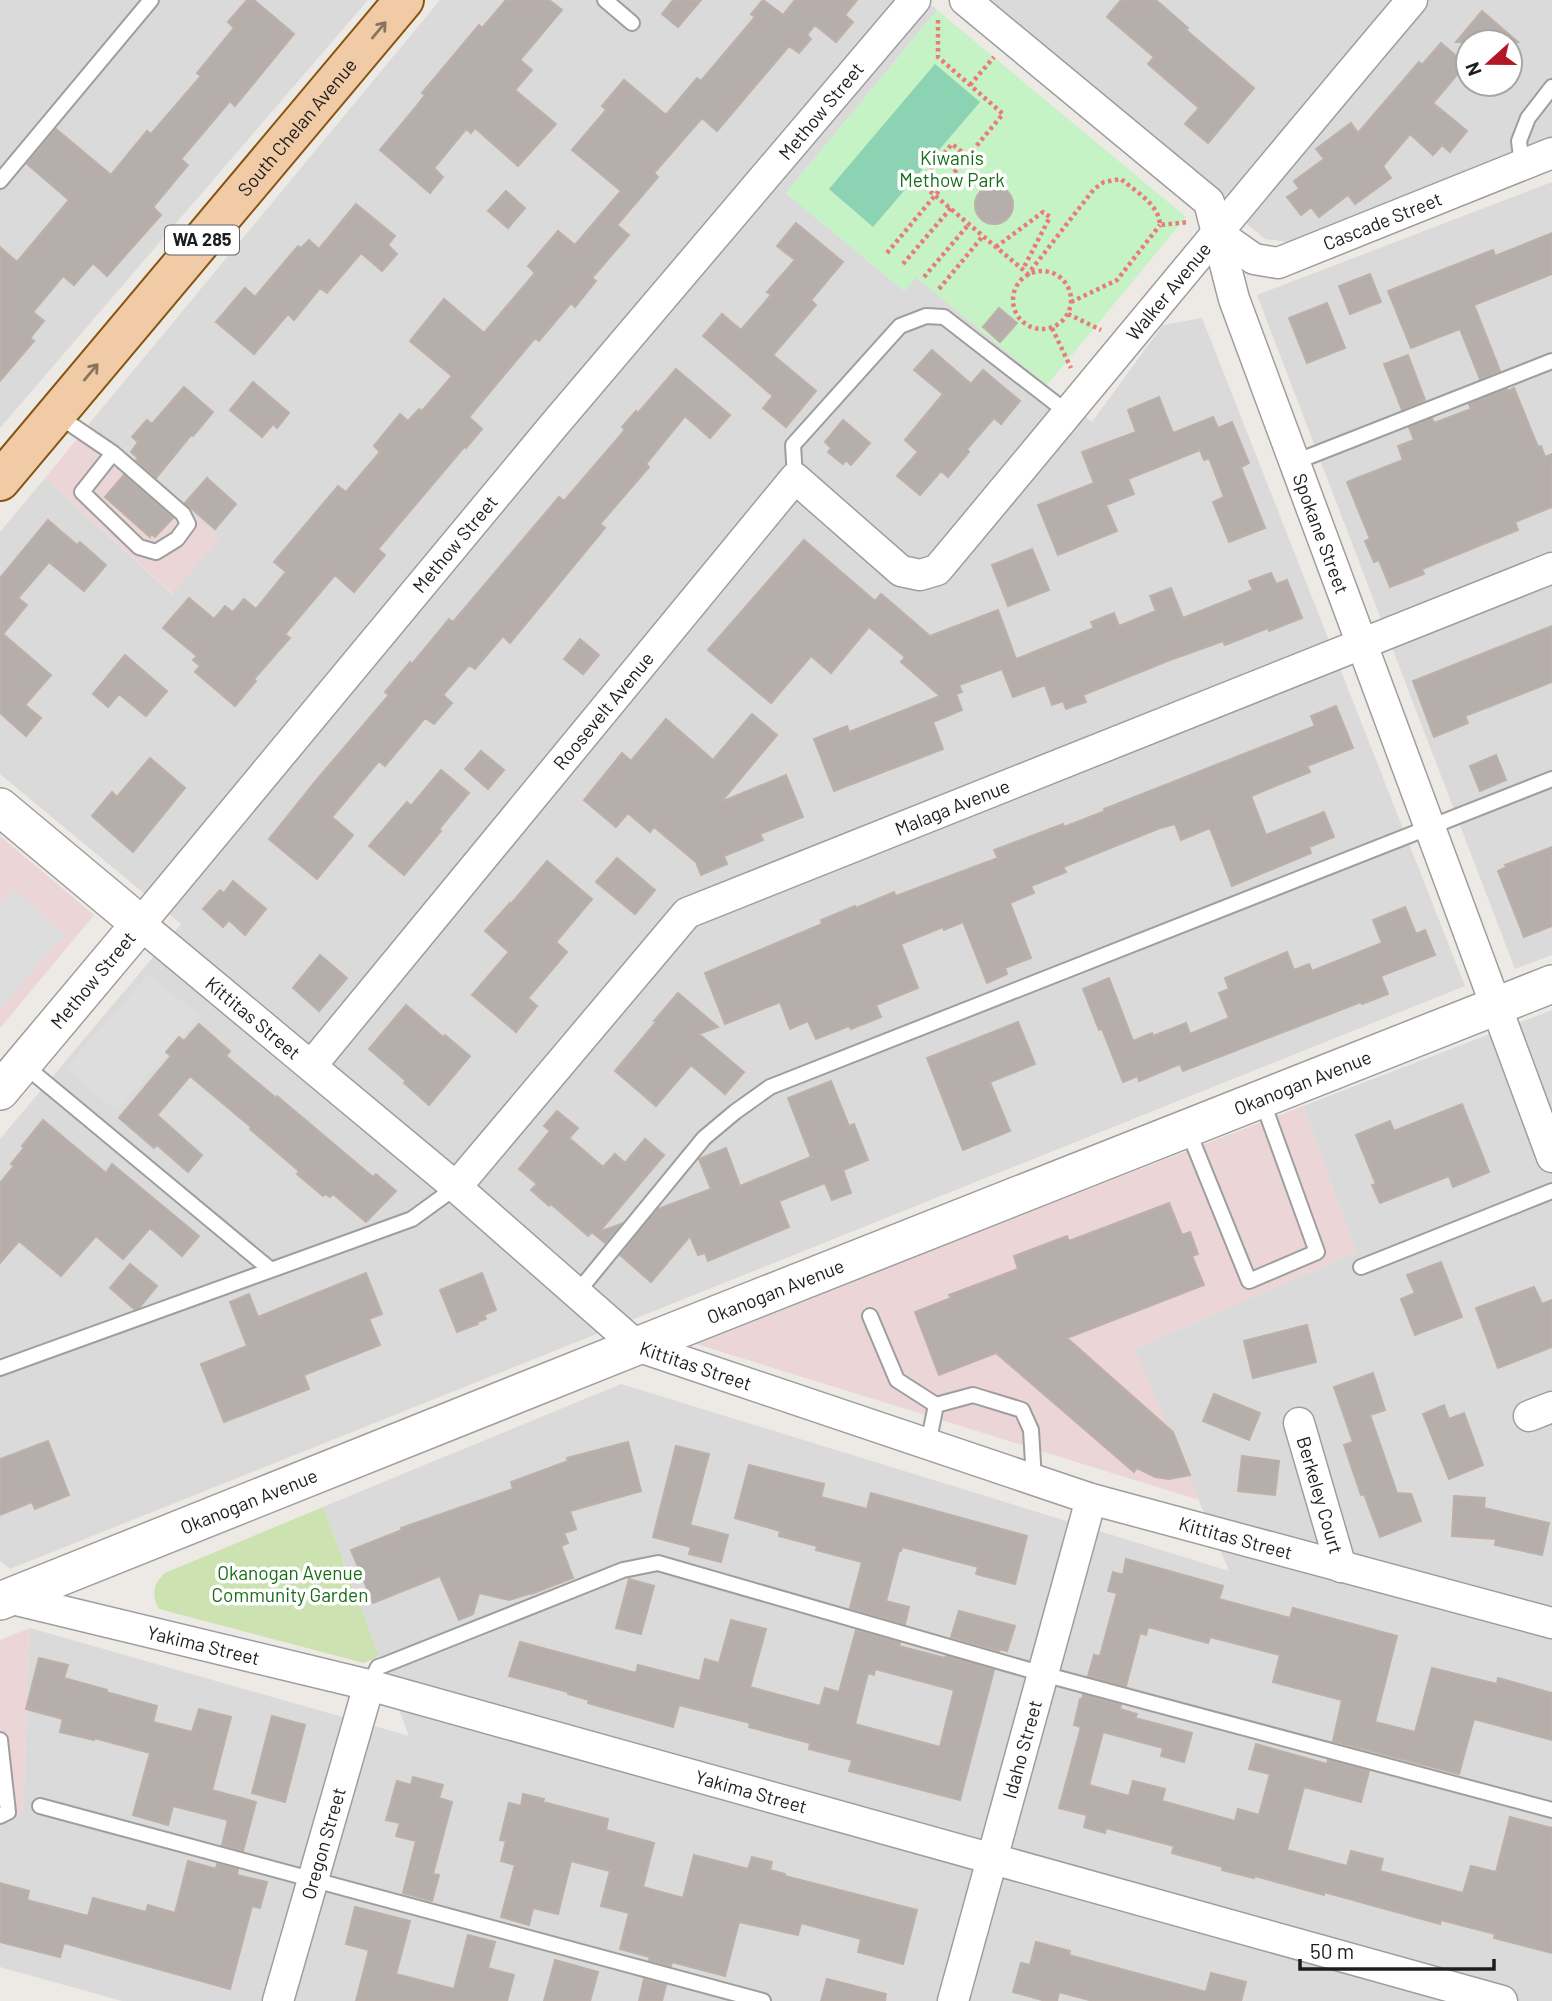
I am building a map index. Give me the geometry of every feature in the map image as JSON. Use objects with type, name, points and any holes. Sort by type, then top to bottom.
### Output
[{"type":"main road","name":"South Chelan Avenue","points":[[0,481],[404,0]]},
{"type":"street","name":"Spokane Street","points":[[965,0],[1209,202],[1234,299],[1552,1157]]},
{"type":"street","name":"Walker Avenue","points":[[795,478],[901,570],[920,575],[937,570],[1126,343],[1216,226],[1248,195],[1412,0]]},
{"type":"street","name":"Methow Street","points":[[0,1091],[554,425],[926,8]]},
{"type":"street","name":"Cascade Street","points":[[1216,226],[1254,259],[1278,263],[1552,153]]},
{"type":"street","name":"Roosevelt Avenue","points":[[311,1066],[795,478]]},
{"type":"street","name":"Malaga Avenue","points":[[456,1187],[687,913],[1552,568]]},
{"type":"street","name":"Kittitas Street","points":[[0,807],[456,1187],[637,1346],[1091,1499],[1552,1623]]},
{"type":"street","name":"Okanogan Avenue","points":[[3,1597],[1552,984]]},
{"type":"street","name":"Berkeley Court","points":[[1299,1423],[1341,1567]]},
{"type":"street","name":"Idaho Street","points":[[953,2001],[1091,1499]]},
{"type":"street","name":"Yakima Street","points":[[3,1597],[369,1685],[1503,2001]]},
{"type":"street","name":"Oregon Street","points":[[278,2001],[369,1685]]},
{"type":"lane","points":[[0,181],[151,0]]},
{"type":"lane","points":[[605,0],[632,23]]},
{"type":"lane","points":[[1522,165],[1519,141],[1528,118],[1552,87]]},
{"type":"lane","points":[[795,478],[793,444],[900,326],[926,316],[944,317],[1075,404]]},
{"type":"lane","points":[[1294,462],[1552,360]]},
{"type":"lane","points":[[56,414],[113,453],[183,514],[188,523],[177,539],[156,552],[139,547],[82,492],[113,453]]},
{"type":"lane","points":[[576,1294],[704,1139],[770,1087],[1552,779]]},
{"type":"lane","points":[[23,1064],[271,1270]]},
{"type":"lane","points":[[1187,1128],[1249,1281],[1317,1252],[1261,1099]]},
{"type":"lane","points":[[0,1368],[412,1219],[456,1187]]},
{"type":"lane","points":[[1361,1267],[1552,1191]]},
{"type":"lane","points":[[870,1316],[897,1380],[936,1405],[974,1395],[1022,1410],[1031,1430],[1034,1480]]},
{"type":"lane","points":[[928,1444],[936,1405]]},
{"type":"lane","points":[[369,1685],[378,1667],[622,1570],[658,1563],[1043,1674],[1552,1810]]},
{"type":"lane","points":[[0,1740],[8,1812],[0,1816]]},
{"type":"lane","points":[[40,1805],[763,2001]]},
{"type":"path","points":[[887,253],[1003,114],[938,57],[926,8]]},
{"type":"path","points":[[970,85],[1011,38]]},
{"type":"path","points":[[967,156],[952,144],[919,182],[1028,274]]},
{"type":"path","points":[[1028,274],[1049,271],[1058,275],[1070,292],[1068,314],[1052,328],[1035,329],[1018,318],[1014,309],[1015,289],[1094,189],[1104,182],[1121,179],[1155,208],[1160,225],[1117,279],[1071,302]]},
{"type":"path","points":[[903,264],[951,208]]},
{"type":"path","points":[[996,247],[1043,212],[1050,217],[1023,269]]},
{"type":"path","points":[[924,277],[969,224]]},
{"type":"path","points":[[1160,225],[1216,226]]},
{"type":"path","points":[[939,289],[983,236]]},
{"type":"path","points":[[1068,314],[1126,343]]},
{"type":"path","points":[[1052,328],[1075,404]]},
{"type":"shaded area","points":[[0,0],[368,0],[0,428]]},
{"type":"shaded area","points":[[440,0],[926,0],[937,10],[786,193],[904,291],[916,277],[1092,422],[1163,325],[1202,318],[1465,986],[10,1569],[0,1561],[0,1139],[181,924],[0,774],[0,532],[45,478],[172,594],[219,538],[89,424]]},
{"type":"shaded area","points":[[974,0],[1552,0],[1552,139],[1289,242],[1265,239]]},
{"type":"shaded area","points":[[1552,182],[1552,955],[1515,969],[1257,295]]},
{"type":"shaded area","points":[[89,424],[219,538],[173,594],[45,478]]},
{"type":"shaded area","points":[[0,836],[94,915],[0,1028]]},
{"type":"shaded area","points":[[14,889],[65,934],[0,1009],[0,905]]},
{"type":"shaded area","points":[[149,973],[200,1017],[117,1112],[66,1068]]},
{"type":"shaded area","points":[[1552,1010],[1552,2001],[122,2001],[0,1967],[0,1826],[23,1814],[30,1628],[409,1736],[323,1507],[621,1384],[1229,1571],[1134,1349],[1356,1252],[1303,1106]]},
{"type":"shaded area","points":[[1303,1106],[1356,1252],[1134,1349],[1199,1500],[693,1343]]},
{"type":"shaded area","points":[[30,1628],[23,1814],[0,1826],[0,1640]]},
{"type":"green space","name":"Kiwanis Methow Park","points":[[937,10],[1186,217],[1047,385],[916,277],[904,291],[786,193]]},
{"type":"green space","points":[[935,64],[980,102],[873,227],[829,189]]},
{"type":"green space","name":"Okanogan Avenue Community Garden","points":[[323,1507],[379,1656],[364,1663],[159,1609],[154,1590],[165,1573]]},
{"type":"building","points":[[247,0],[254,0],[294,34],[235,106],[230,101],[181,159],[188,165],[153,207],[161,215],[107,276],[93,263],[74,285],[63,276],[33,312],[44,321],[30,338],[34,341],[0,381],[0,247],[17,262],[69,200],[27,164],[56,129],[111,175],[147,131],[151,134],[201,76],[197,73],[234,28],[228,22]]},
{"type":"building","points":[[506,0],[549,0],[562,10],[520,60],[532,70],[515,90],[556,124],[518,166],[475,128],[471,133],[466,129],[434,168],[443,177],[430,193],[380,150],[425,95],[422,93],[479,25],[482,28]]},
{"type":"building","points":[[673,0],[701,0],[678,27],[662,14]]},
{"type":"building","points":[[763,0],[783,15],[795,0],[857,0],[845,15],[853,22],[836,42],[815,25],[807,35],[811,39],[799,53],[789,46],[717,131],[702,118],[654,173],[658,177],[617,225],[629,235],[592,278],[596,281],[575,307],[571,303],[539,341],[535,338],[469,417],[482,429],[378,549],[385,555],[354,592],[335,575],[285,634],[290,638],[254,679],[256,681],[235,706],[195,672],[200,666],[193,660],[197,656],[163,628],[189,598],[214,619],[225,606],[233,612],[244,599],[256,609],[286,572],[274,562],[338,486],[346,492],[380,452],[374,446],[400,414],[408,421],[419,409],[422,411],[452,376],[410,341],[444,299],[484,333],[535,273],[528,266],[558,231],[575,245],[621,191],[572,150],[606,110],[602,106],[624,80],[666,115],[697,78],[701,81],[755,17],[751,14]]},
{"type":"building","points":[[1121,0],[1156,0],[1188,28],[1186,30],[1254,88],[1208,143],[1185,124],[1199,108],[1148,64],[1154,57],[1107,17]]},
{"type":"building","points":[[1482,11],[1502,28],[1468,28]]},
{"type":"building","points":[[1441,43],[1454,54],[1454,78],[1433,103],[1467,131],[1450,152],[1442,145],[1433,155],[1410,134],[1383,166],[1391,178],[1355,204],[1348,195],[1319,217],[1311,207],[1301,215],[1287,197],[1299,189],[1294,181],[1324,159],[1316,149],[1351,123],[1358,133],[1419,62],[1422,65]]},
{"type":"building","points":[[994,186],[1008,191],[1013,205],[1008,219],[994,224],[980,219],[975,205],[980,191]]},
{"type":"building","points":[[506,191],[525,208],[508,228],[488,211]]},
{"type":"building","points":[[356,204],[395,236],[388,245],[397,254],[382,271],[361,253],[327,293],[320,288],[294,320],[288,314],[254,354],[216,322],[245,288],[255,297],[298,246],[301,248],[309,240],[319,249]]},
{"type":"building","points":[[796,223],[843,262],[811,300],[816,305],[773,355],[816,391],[786,427],[763,408],[773,396],[703,336],[722,314],[741,330],[771,295],[767,292],[795,260],[777,246]]},
{"type":"building","points":[[1552,233],[1552,274],[1474,305],[1500,371],[1480,379],[1460,329],[1411,348],[1388,291],[1493,250],[1495,256]]},
{"type":"building","points":[[1370,274],[1381,302],[1350,314],[1339,286]]},
{"type":"building","points":[[1327,303],[1345,348],[1307,363],[1289,318]]},
{"type":"building","points":[[999,308],[1017,323],[1000,342],[983,327]]},
{"type":"building","points":[[932,350],[971,384],[983,370],[1020,401],[1001,424],[994,418],[967,449],[969,452],[948,477],[941,471],[920,495],[897,476],[918,452],[905,440],[943,394],[914,370]]},
{"type":"building","points":[[1408,355],[1425,400],[1402,410],[1384,364]]},
{"type":"building","points":[[676,369],[730,415],[710,438],[685,416],[646,464],[649,467],[600,524],[605,528],[510,643],[503,636],[475,669],[469,665],[443,695],[452,703],[434,724],[425,718],[385,766],[379,761],[332,817],[353,835],[317,879],[269,839],[389,695],[385,692],[410,662],[412,664],[449,619],[453,622],[559,497],[564,501],[625,430],[622,427],[636,411],[638,413]]},
{"type":"building","points":[[253,382],[289,413],[277,428],[273,424],[262,437],[230,410]]},
{"type":"building","points":[[184,387],[213,412],[156,478],[131,452],[138,442],[132,437],[147,420],[152,424]]},
{"type":"building","points":[[1514,388],[1538,447],[1541,446],[1545,457],[1552,454],[1552,507],[1515,522],[1518,530],[1422,569],[1424,574],[1390,587],[1379,560],[1374,562],[1365,541],[1370,539],[1347,482],[1403,460],[1398,446],[1414,440],[1409,427],[1432,418],[1434,423],[1471,409],[1469,404]]},
{"type":"building","points":[[1159,397],[1173,433],[1213,417],[1218,428],[1232,422],[1249,463],[1241,467],[1265,528],[1229,542],[1213,502],[1224,497],[1209,458],[1204,460],[1200,450],[1128,479],[1134,494],[1106,505],[1117,531],[1058,555],[1038,505],[1094,483],[1082,452],[1136,432],[1128,410]]},
{"type":"building","points":[[843,420],[870,443],[851,465],[846,460],[843,464],[828,452],[831,448],[825,442]]},
{"type":"building","points":[[124,475],[173,518],[155,537],[151,534],[150,537],[105,497]]},
{"type":"building","points":[[207,478],[236,504],[215,529],[185,503]]},
{"type":"building","points":[[48,520],[77,545],[80,542],[106,565],[84,591],[49,562],[18,598],[27,605],[3,634],[51,675],[25,705],[41,718],[26,736],[0,713],[0,578]]},
{"type":"building","points":[[804,540],[875,601],[881,594],[930,636],[998,610],[1016,659],[1094,628],[1091,622],[1114,613],[1119,626],[1156,611],[1150,596],[1171,588],[1183,618],[1253,590],[1249,581],[1271,573],[1276,584],[1287,580],[1302,618],[1225,645],[1223,641],[1170,660],[1083,695],[1086,702],[1066,709],[1063,701],[1052,705],[1045,685],[1013,697],[1002,669],[959,685],[962,692],[956,694],[962,710],[933,722],[943,749],[834,791],[814,739],[847,726],[849,732],[940,696],[901,662],[905,657],[869,627],[831,673],[811,656],[771,703],[708,650]]},
{"type":"building","points":[[1032,549],[1049,590],[1008,606],[992,565]]},
{"type":"building","points":[[1552,626],[1552,682],[1465,716],[1468,723],[1434,737],[1413,681]]},
{"type":"building","points":[[580,639],[599,655],[583,674],[564,659]]},
{"type":"building","points":[[125,655],[167,691],[146,716],[119,694],[108,707],[93,694]]},
{"type":"building","points":[[1336,706],[1353,748],[1307,766],[1310,772],[1251,796],[1266,835],[1324,812],[1334,837],[1309,847],[1311,853],[1232,886],[1210,828],[1181,840],[1175,824],[1160,828],[1063,867],[1066,872],[1031,886],[1034,893],[1010,903],[1031,958],[1005,968],[1007,974],[987,983],[963,922],[901,944],[918,988],[876,1005],[881,1017],[816,1039],[808,1021],[790,1029],[780,1002],[725,1024],[705,973],[822,924],[821,920],[855,906],[856,908],[894,892],[896,896],[998,858],[994,850],[1063,824],[1064,827],[1315,726],[1311,716]]},
{"type":"building","points":[[752,714],[777,735],[721,802],[786,775],[803,817],[760,834],[763,840],[724,856],[727,864],[701,875],[696,862],[654,827],[650,832],[628,813],[616,827],[584,800],[622,753],[631,761],[666,719],[713,760]]},
{"type":"building","points":[[481,751],[504,770],[488,789],[465,769]]},
{"type":"building","points":[[1496,755],[1506,780],[1480,791],[1470,766]]},
{"type":"building","points":[[150,758],[185,788],[133,852],[92,816],[112,792],[117,797]]},
{"type":"building","points":[[441,770],[469,793],[404,875],[369,846],[407,802],[411,806]]},
{"type":"building","points":[[1552,847],[1552,926],[1524,937],[1498,871],[1507,867],[1505,865]]},
{"type":"building","points":[[617,858],[655,890],[635,914],[596,882]]},
{"type":"building","points":[[547,861],[592,899],[556,942],[567,952],[528,998],[537,1006],[516,1032],[472,995],[509,952],[485,931]]},
{"type":"building","points":[[233,881],[266,909],[245,935],[229,920],[223,927],[203,909],[220,890],[224,893]]},
{"type":"building","points":[[1405,907],[1416,934],[1425,930],[1435,955],[1381,976],[1388,994],[1183,1071],[1180,1064],[1139,1081],[1138,1076],[1123,1082],[1083,989],[1109,978],[1133,1041],[1186,1023],[1190,1034],[1229,1018],[1219,993],[1229,989],[1225,978],[1287,952],[1294,970],[1309,964],[1312,971],[1382,943],[1373,920]]},
{"type":"building","points":[[320,955],[347,978],[319,1011],[293,988]]},
{"type":"building","points":[[678,993],[718,1027],[699,1034],[744,1072],[725,1094],[691,1065],[656,1106],[615,1071]]},
{"type":"building","points":[[406,1005],[470,1056],[429,1105],[369,1049]]},
{"type":"building","points":[[1018,1022],[1035,1064],[990,1082],[1010,1131],[963,1150],[927,1058]]},
{"type":"building","points":[[199,1024],[230,1051],[226,1056],[373,1177],[376,1174],[396,1191],[366,1222],[333,1194],[330,1197],[325,1194],[323,1196],[297,1174],[299,1171],[250,1129],[251,1127],[190,1076],[157,1115],[202,1155],[188,1172],[157,1145],[154,1148],[119,1118],[171,1056],[166,1052],[179,1037],[184,1041]]},
{"type":"building","points":[[831,1081],[849,1126],[854,1124],[868,1160],[843,1170],[851,1193],[832,1200],[825,1183],[779,1201],[789,1227],[708,1261],[705,1253],[698,1255],[690,1236],[651,1282],[620,1255],[658,1209],[711,1189],[699,1159],[726,1148],[740,1186],[811,1157],[788,1098]]},
{"type":"building","points":[[1462,1104],[1489,1172],[1453,1187],[1449,1176],[1380,1203],[1372,1185],[1376,1184],[1356,1135],[1390,1121],[1394,1131]]},
{"type":"building","points":[[557,1111],[578,1128],[569,1138],[603,1167],[615,1154],[625,1163],[645,1139],[664,1155],[599,1232],[621,1224],[605,1243],[592,1232],[588,1236],[551,1204],[549,1206],[531,1190],[537,1184],[519,1169],[550,1131],[544,1126]]},
{"type":"building","points":[[43,1120],[106,1173],[112,1164],[199,1236],[182,1256],[150,1228],[123,1259],[96,1236],[61,1276],[19,1241],[0,1263],[0,1183],[14,1166],[11,1164],[24,1148],[22,1146]]},
{"type":"building","points":[[1169,1203],[1182,1235],[1190,1232],[1198,1254],[1192,1256],[1204,1285],[1067,1338],[1173,1432],[1190,1475],[1169,1479],[1155,1477],[1137,1468],[1134,1472],[996,1353],[939,1375],[915,1312],[951,1298],[949,1295],[1018,1269],[1014,1256],[1067,1236],[1069,1241]]},
{"type":"building","points":[[1441,1262],[1462,1317],[1415,1335],[1401,1299],[1415,1293],[1407,1275]]},
{"type":"building","points":[[130,1264],[157,1286],[139,1308],[134,1309],[110,1288]]},
{"type":"building","points":[[366,1273],[382,1314],[369,1319],[380,1345],[304,1375],[309,1389],[224,1422],[201,1364],[247,1346],[230,1302],[249,1294],[258,1317]]},
{"type":"building","points":[[482,1273],[496,1310],[484,1315],[486,1319],[477,1322],[478,1324],[457,1332],[440,1290]]},
{"type":"building","points":[[1534,1287],[1542,1304],[1552,1300],[1552,1347],[1498,1368],[1476,1308]]},
{"type":"building","points":[[1307,1325],[1316,1362],[1253,1378],[1244,1341]]},
{"type":"building","points":[[1373,1373],[1385,1410],[1370,1415],[1397,1493],[1411,1494],[1421,1521],[1380,1537],[1364,1494],[1361,1495],[1344,1445],[1353,1442],[1334,1387]]},
{"type":"building","points":[[1214,1394],[1260,1413],[1249,1440],[1203,1421]]},
{"type":"building","points":[[1444,1405],[1449,1419],[1464,1413],[1483,1465],[1449,1479],[1423,1414]]},
{"type":"building","points":[[48,1441],[69,1495],[35,1509],[32,1502],[0,1515],[0,1459]]},
{"type":"building","points":[[628,1442],[641,1491],[570,1511],[576,1529],[564,1533],[568,1543],[561,1546],[573,1578],[509,1600],[479,1593],[473,1614],[459,1620],[440,1576],[373,1603],[351,1550],[402,1530],[401,1528],[513,1489],[511,1482],[568,1461],[567,1458]]},
{"type":"building","points":[[676,1446],[709,1454],[690,1525],[728,1535],[721,1562],[689,1554],[691,1547],[653,1537]]},
{"type":"building","points":[[1242,1456],[1279,1461],[1275,1495],[1238,1491]]},
{"type":"building","points":[[749,1465],[824,1484],[821,1497],[867,1509],[871,1493],[1027,1536],[1015,1584],[976,1574],[978,1567],[902,1547],[886,1601],[909,1607],[905,1624],[850,1608],[862,1562],[816,1550],[817,1546],[779,1536],[780,1531],[735,1518]]},
{"type":"building","points":[[1454,1496],[1485,1498],[1484,1508],[1549,1523],[1542,1555],[1495,1545],[1496,1539],[1452,1536]]},
{"type":"building","points":[[1126,1559],[1223,1586],[1219,1599],[1290,1618],[1293,1608],[1397,1636],[1375,1722],[1415,1732],[1432,1668],[1497,1684],[1498,1678],[1552,1693],[1552,1740],[1474,1719],[1459,1774],[1333,1741],[1342,1700],[1273,1682],[1280,1655],[1210,1637],[1208,1643],[1148,1627],[1146,1635],[1140,1633],[1126,1686],[1088,1676],[1094,1655],[1100,1656],[1117,1593],[1108,1591],[1113,1572],[1123,1575]]},
{"type":"building","points":[[629,1579],[654,1586],[641,1634],[616,1628]]},
{"type":"building","points":[[959,1611],[1015,1626],[1007,1651],[951,1637]]},
{"type":"building","points":[[731,1620],[766,1629],[750,1687],[820,1706],[825,1688],[839,1692],[856,1630],[900,1643],[899,1646],[994,1670],[960,1800],[849,1771],[852,1760],[809,1749],[810,1743],[749,1727],[750,1723],[679,1705],[673,1727],[588,1703],[589,1700],[568,1692],[509,1676],[520,1642],[636,1673],[638,1665],[700,1681],[705,1659],[719,1663]],"holes":[[[875,1669],[954,1690],[940,1747],[855,1724],[868,1673],[874,1675]]]},
{"type":"building","points":[[39,1658],[68,1665],[64,1678],[157,1706],[153,1722],[192,1732],[199,1709],[231,1717],[212,1790],[256,1802],[243,1851],[222,1845],[228,1820],[173,1806],[168,1825],[133,1815],[150,1753],[60,1732],[63,1719],[26,1709]]},
{"type":"building","points":[[1083,1695],[1121,1705],[1120,1709],[1137,1714],[1135,1718],[1192,1733],[1184,1762],[1161,1756],[1163,1748],[1103,1732],[1089,1785],[1129,1796],[1133,1781],[1165,1789],[1162,1801],[1235,1821],[1238,1809],[1259,1815],[1270,1774],[1249,1769],[1256,1744],[1327,1764],[1328,1760],[1369,1771],[1361,1802],[1304,1787],[1287,1850],[1347,1866],[1351,1851],[1383,1859],[1380,1871],[1463,1893],[1471,1866],[1496,1872],[1510,1817],[1552,1828],[1552,1953],[1494,1938],[1495,1934],[1441,1920],[1440,1924],[1324,1892],[1324,1895],[1222,1870],[1223,1867],[1172,1853],[1174,1846],[1106,1828],[1105,1833],[1084,1827],[1087,1815],[1059,1808],[1081,1727],[1074,1725]]},
{"type":"building","points":[[272,1716],[305,1725],[285,1802],[252,1793]]},
{"type":"building","points":[[413,1777],[443,1785],[439,1798],[452,1802],[433,1874],[439,1875],[432,1901],[403,1893],[416,1841],[396,1836],[400,1823],[386,1820],[397,1781],[411,1785]]},
{"type":"building","points":[[523,1794],[608,1819],[606,1830],[654,1843],[643,1887],[683,1898],[694,1855],[748,1869],[752,1857],[772,1862],[770,1870],[785,1876],[917,1910],[903,1964],[858,1952],[861,1939],[801,1923],[798,1935],[739,1922],[725,1976],[672,1962],[671,1966],[649,1960],[650,1957],[620,1949],[629,1913],[601,1906],[610,1871],[571,1861],[558,1914],[533,1908],[529,1925],[501,1917],[515,1865],[501,1861],[506,1841],[500,1840],[509,1803],[521,1806]]},
{"type":"building","points":[[188,1861],[216,1869],[217,1864],[238,1869],[237,1875],[267,1882],[260,1908],[252,1906],[230,1989],[64,1943],[60,1957],[0,1942],[0,1883],[29,1891],[27,1900],[88,1916],[93,1898],[146,1912],[148,1905],[175,1913]]},
{"type":"building","points":[[355,1907],[410,1921],[396,1974],[454,1989],[468,1935],[495,1942],[488,1968],[514,1975],[507,2001],[356,2001],[369,1950],[346,1944]]},
{"type":"building","points":[[1036,1942],[1070,1951],[1069,1955],[1206,1992],[1211,1973],[1246,1982],[1241,2001],[1093,2001],[1059,1992],[1057,2001],[1046,2001],[1013,1992],[1021,1963],[1030,1965]]},
{"type":"building","points":[[555,1960],[598,1972],[590,2001],[544,2001]]},
{"type":"building","points":[[644,1979],[666,1985],[662,2001],[639,2001]]},
{"type":"building","points":[[827,1979],[886,1994],[885,2001],[821,2001]]}]
